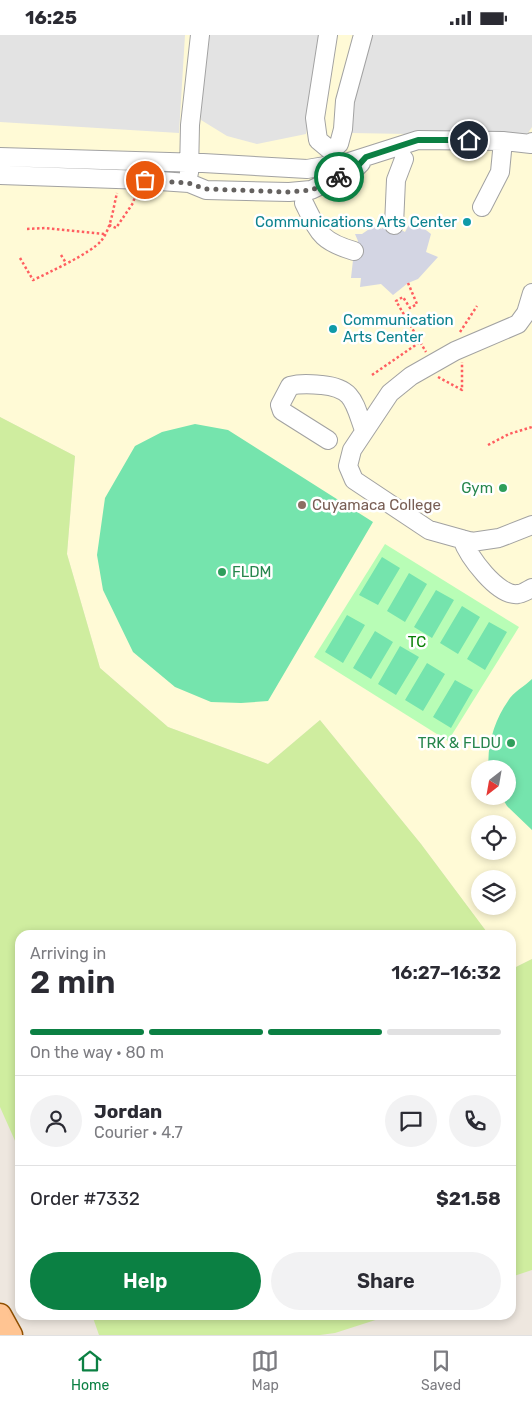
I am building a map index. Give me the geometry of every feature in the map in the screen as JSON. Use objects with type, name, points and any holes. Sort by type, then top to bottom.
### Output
[{"type":"main road","points":[[0,1315],[11,1335]]},
{"type":"street","points":[[188,183],[197,43],[200,35]]},
{"type":"street","points":[[328,35],[315,118],[318,140],[330,150],[339,144],[343,129],[345,101],[363,35]]},
{"type":"street","points":[[0,157],[307,169],[349,163],[418,140],[503,141],[532,144]]},
{"type":"street","points":[[482,207],[500,172],[503,141]]},
{"type":"street","points":[[0,175],[145,180],[188,183],[206,189],[245,192],[312,190],[355,169],[366,157]]},
{"type":"street","points":[[394,225],[396,180],[404,159]]},
{"type":"street","points":[[145,180],[179,173],[189,163]]},
{"type":"street","points":[[304,203],[320,235],[336,246],[354,251]]},
{"type":"street","points":[[532,293],[529,316],[518,324],[462,348],[428,367],[390,393],[352,450],[348,466],[354,480],[429,530],[472,542],[499,538],[532,525]]},
{"type":"street","points":[[328,440],[282,411],[280,405],[290,386],[300,383],[337,387],[347,391],[364,430]]},
{"type":"street","points":[[462,539],[466,550],[484,573],[503,591],[517,595],[532,588]]},
{"type":"path","points":[[20,258],[33,279],[66,263],[100,242],[109,225],[117,191]]},
{"type":"path","points":[[109,225],[116,228],[133,203],[137,192],[127,191]]},
{"type":"path","points":[[27,229],[45,228],[104,234]]},
{"type":"path","points":[[61,255],[66,263]]},
{"type":"path","points":[[408,283],[417,304],[410,308],[403,297],[396,301],[420,342],[428,367],[462,390],[462,348]]},
{"type":"path","points":[[372,375],[420,342]]},
{"type":"path","points":[[488,445],[509,434],[532,427]]},
{"type":"shaded area","name":"Cuyamaca College","points":[[0,35],[532,35],[532,959],[516,967],[516,930],[485,930],[474,915],[516,915],[516,870],[471,870],[471,911],[421,844],[320,720],[268,764],[168,727],[100,668],[67,554],[75,456],[0,417]]},
{"type":"shaded area","points":[[0,35],[185,35],[179,133],[0,122]]},
{"type":"shaded area","points":[[207,35],[324,35],[306,134],[257,144],[227,136],[201,120],[201,55]]},
{"type":"shaded area","points":[[370,35],[532,35],[532,127],[526,136],[351,133],[347,118]]},
{"type":"shaded area","points":[[412,219],[431,234],[426,252],[438,257],[418,279],[408,283],[393,295],[381,284],[360,287],[361,278],[351,278],[354,251],[358,241],[355,234],[362,234],[378,223],[381,229],[388,223],[405,232]]},
{"type":"green space","points":[[0,417],[75,456],[67,554],[100,668],[168,727],[268,764],[320,720],[421,844],[471,911],[471,915],[474,915],[485,930],[15,930],[15,1141],[0,1107]]},
{"type":"green space","name":"FLDM","points":[[195,424],[228,430],[373,522],[268,701],[241,703],[211,702],[175,687],[133,652],[103,590],[97,555],[105,498],[135,446],[162,432]]},
{"type":"green space","name":"TC","points":[[385,544],[519,627],[448,741],[314,657]]},
{"type":"green space","points":[[382,557],[400,568],[378,605],[359,595]]},
{"type":"green space","points":[[409,573],[427,584],[405,622],[387,611]]},
{"type":"green space","points":[[436,590],[454,600],[432,638],[414,627]]},
{"type":"green space","points":[[462,606],[480,617],[458,654],[440,643]]},
{"type":"green space","points":[[347,615],[365,625],[343,663],[325,652]]},
{"type":"green space","points":[[489,622],[507,632],[485,670],[467,659]]},
{"type":"green space","points":[[375,631],[393,642],[371,679],[353,668]]},
{"type":"green space","points":[[400,646],[419,657],[396,695],[378,684]]},
{"type":"green space","points":[[427,663],[445,674],[423,711],[405,700]]},
{"type":"green space","name":"TRK & FLDU","points":[[532,679],[532,830],[506,805],[516,805],[516,760],[488,760],[495,725],[503,708],[513,695]]},
{"type":"green space","points":[[455,680],[473,690],[451,728],[433,717]]},
{"type":"green space","points":[[532,959],[532,1270],[516,1275],[516,967]]},
{"type":"green space","points":[[94,1320],[375,1320],[335,1333],[320,1335],[99,1335]]},
{"type":"way so far","points":[[145,180],[188,183],[206,189],[289,192],[312,190],[339,177]]},
{"type":"place","name":"Communications Arts Center","points":[[467,222]]},
{"type":"place","name":"Communication Arts Center","points":[[333,329]]},
{"type":"place","name":"Gym","points":[[503,488]]},
{"type":"place","name":"Cuyamaca College","points":[[302,505]]},
{"type":"place","name":"FLDM","points":[[222,572]]},
{"type":"place","name":"TRK & FLDU","points":[[511,743]]},
{"type":"route","points":[[339,177],[355,169],[366,157],[418,140],[469,140]]}]
